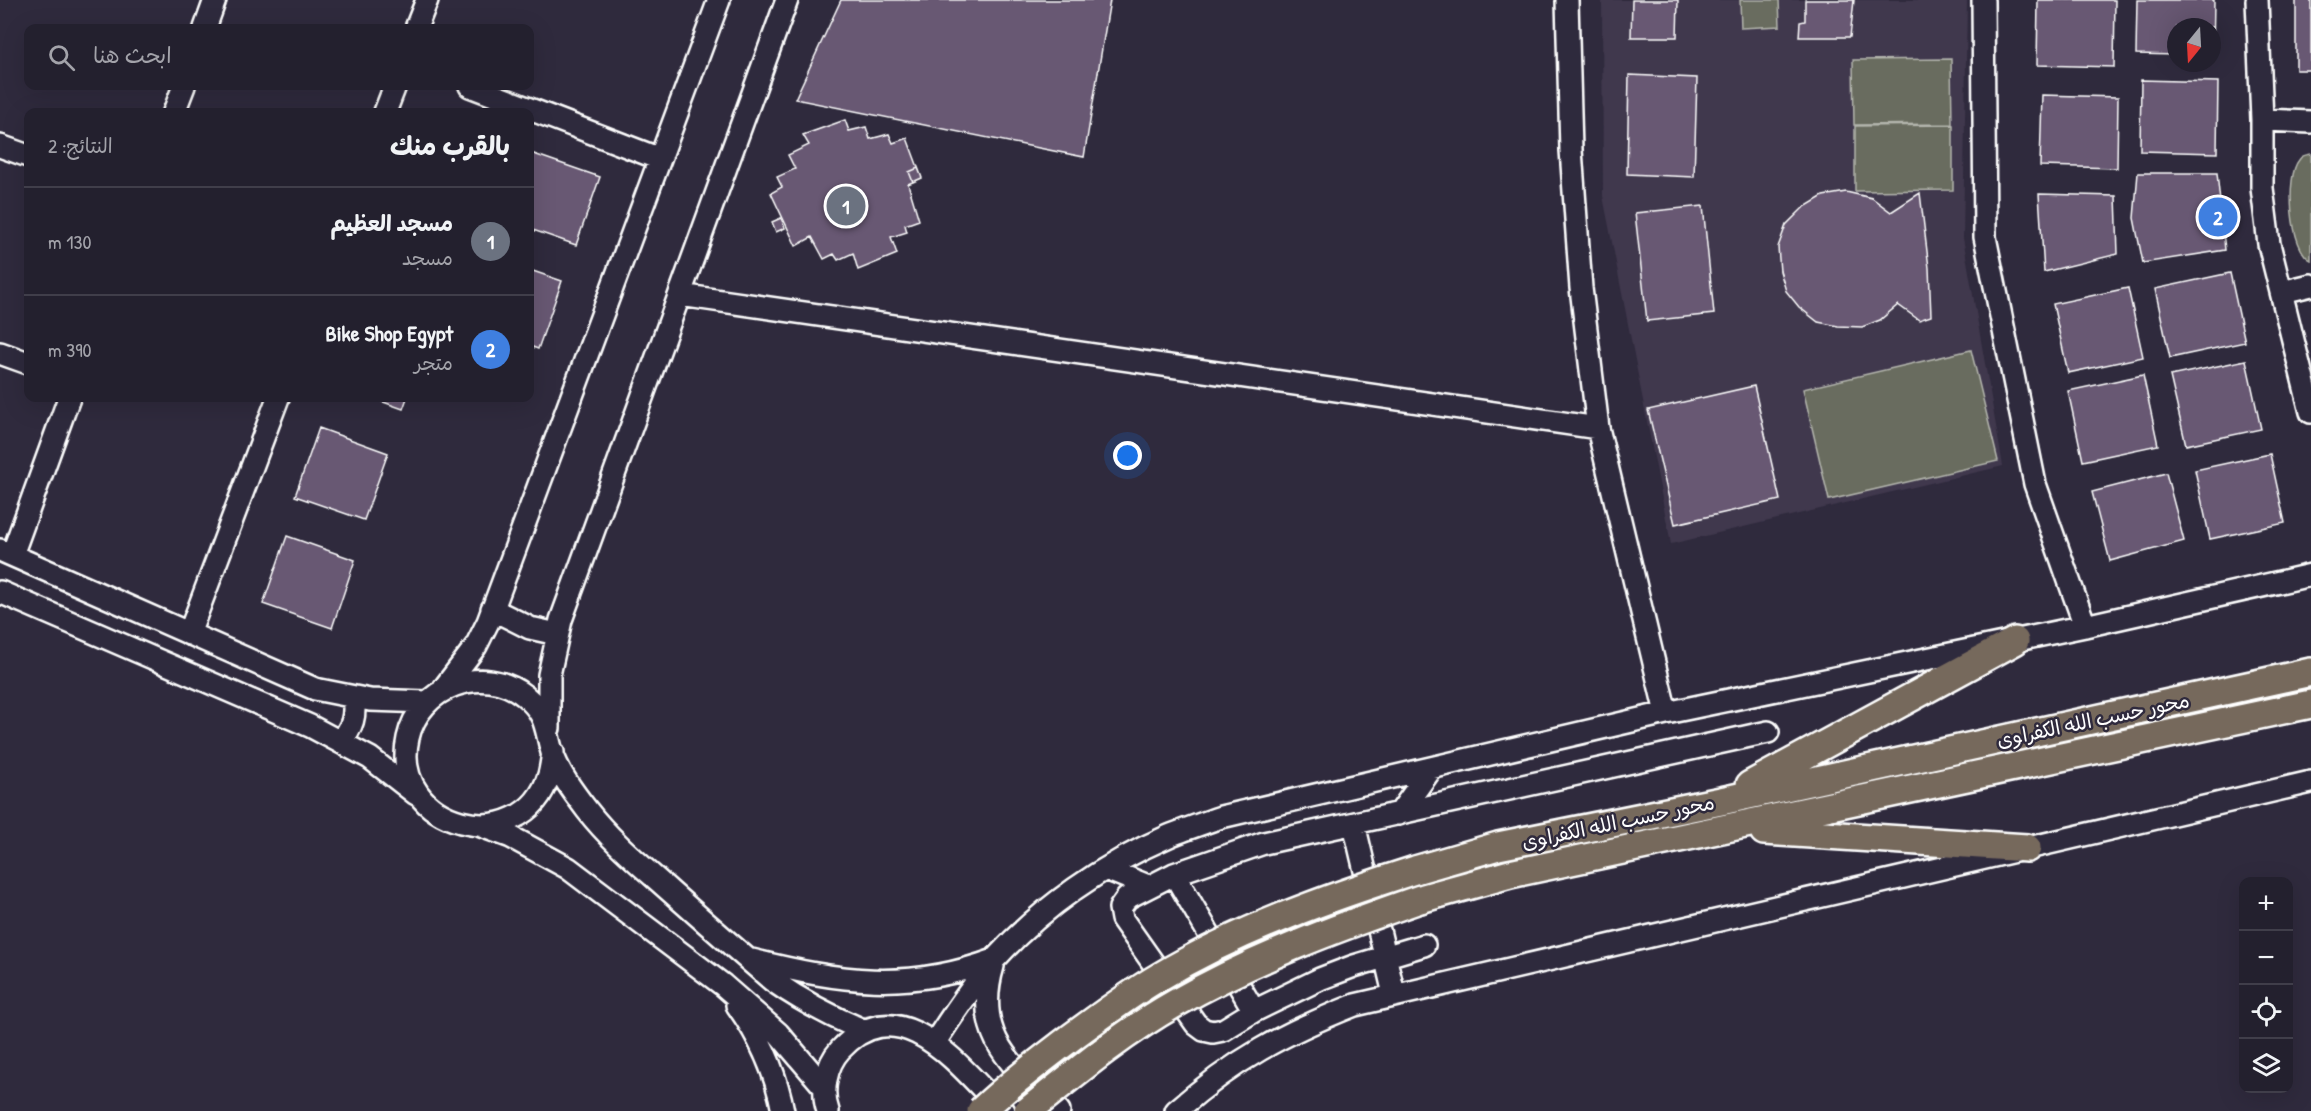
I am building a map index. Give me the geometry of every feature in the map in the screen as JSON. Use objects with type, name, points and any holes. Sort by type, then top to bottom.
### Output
[{"type":"main road","points":[[1721,801],[2015,641]]},
{"type":"main road","name":"محور حسب الله الكفراوى","points":[[981,1111],[1083,1029],[1159,977],[1225,943],[1359,888],[1498,846],[1721,801],[2311,672]]},
{"type":"main road","name":"محور حسب الله الكفراوى","points":[[1028,1111],[1120,1039],[1175,1003],[1240,969],[1303,941],[1420,899],[1510,874],[2311,704]]},
{"type":"main road","points":[[1730,829],[2027,848]]},
{"type":"street","points":[[206,24],[215,0]]},
{"type":"street","points":[[418,24],[427,0]]},
{"type":"street","points":[[423,800],[412,782],[406,761],[407,740],[414,719],[427,702],[444,689],[476,646],[492,609],[719,0]]},
{"type":"street","points":[[480,826],[503,822],[523,812],[539,795],[549,775],[551,742],[547,703],[549,675],[557,634],[787,0]]},
{"type":"street","points":[[1567,0],[1571,162],[1581,288],[1598,428],[1666,713]]},
{"type":"street","points":[[1983,0],[1985,237],[2035,484],[2085,626]]},
{"type":"street","points":[[2257,0],[2262,120],[2262,188],[2269,244],[2311,412]]},
{"type":"street","points":[[176,108],[182,90]]},
{"type":"street","points":[[387,108],[393,90]]},
{"type":"street","points":[[480,90],[527,108]]},
{"type":"street","points":[[534,111],[660,159]]},
{"type":"street","points":[[2262,120],[2311,122]]},
{"type":"street","points":[[0,146],[24,155]]},
{"type":"street","points":[[2282,292],[2311,285]]},
{"type":"street","points":[[680,295],[1598,428]]},
{"type":"street","points":[[0,353],[24,362]]},
{"type":"street","points":[[67,402],[6,552],[315,689],[353,697],[398,702],[427,702]]},
{"type":"street","points":[[189,634],[276,402]]},
{"type":"street","points":[[935,1042],[963,999],[995,960],[1033,922],[1076,888],[1106,869],[1170,836],[1221,817],[1666,713],[2015,641],[2311,575]]},
{"type":"street","points":[[0,592],[340,741],[370,758],[439,814],[459,823],[480,826],[511,837],[568,868],[723,985],[778,1033],[825,1088]]},
{"type":"street","points":[[492,609],[523,626],[557,634]]},
{"type":"street","points":[[444,689],[464,682],[485,680],[506,685],[525,696],[540,712],[573,790],[606,832],[747,958],[802,1001],[832,1018],[865,1031]]},
{"type":"street","points":[[340,741],[347,734],[354,717],[353,697]]},
{"type":"street","points":[[1424,945],[1320,979],[1254,1011],[1223,1030],[1213,1032],[1204,1030],[1196,1024],[1120,914],[1122,902],[1148,886],[1174,874],[1264,843],[1768,732]]},
{"type":"street","points":[[1399,814],[1431,769]]},
{"type":"street","points":[[1176,1111],[1205,1086],[1251,1053],[1302,1026],[1355,1005],[1394,994],[2311,782]]},
{"type":"street","points":[[1354,824],[1394,994]]},
{"type":"street","points":[[1106,869],[1148,886]]},
{"type":"street","points":[[1174,874],[1254,1011]]},
{"type":"street","points":[[747,958],[819,976],[855,981],[891,982],[927,979],[962,972],[995,960]]},
{"type":"street","points":[[995,960],[986,998],[993,1036],[1015,1068],[1059,1111]]},
{"type":"street","points":[[723,985],[748,1020],[768,1059],[783,1111]]},
{"type":"street","points":[[828,1111],[825,1088],[828,1070],[837,1053],[849,1040],[865,1031],[883,1026],[901,1026],[918,1032],[935,1042],[1004,1111]]},
{"type":"street","points":[[1192,1111],[1205,1086]]},
{"type":"shaded area","points":[[1602,0],[1967,0],[1963,238],[2003,466],[1671,544],[1603,196]]},
{"type":"green space","points":[[1740,0],[1779,0],[1780,26],[1741,28]]},
{"type":"green space","points":[[1951,59],[1952,124],[1854,125],[1853,60]]},
{"type":"green space","points":[[1953,125],[1953,190],[1855,191],[1855,126]]},
{"type":"green space","points":[[2311,154],[2311,260],[2304,254],[2298,243],[2294,229],[2291,196],[2292,181],[2299,160]]},
{"type":"green space","points":[[1971,350],[1998,461],[1829,500],[1803,389]]},
{"type":"building","points":[[841,0],[1110,0],[1084,157],[795,99]]},
{"type":"building","points":[[1632,0],[1678,0],[1677,37],[1631,37]]},
{"type":"building","points":[[1805,0],[1854,0],[1850,37],[1799,37],[1800,22],[1805,21]]},
{"type":"building","points":[[2038,0],[2115,0],[2114,67],[2037,65]]},
{"type":"building","points":[[2137,0],[2214,0],[2214,18],[2167,18],[2167,55],[2136,54]]},
{"type":"building","points":[[2296,0],[2311,0],[2311,70],[2296,70]]},
{"type":"building","points":[[1629,75],[1697,78],[1694,177],[1627,174]]},
{"type":"building","points":[[2141,80],[2218,82],[2217,153],[2140,151]]},
{"type":"building","points":[[2042,95],[2118,97],[2117,168],[2040,166]]},
{"type":"building","points":[[845,120],[849,131],[866,127],[870,139],[889,134],[893,143],[907,138],[922,178],[908,184],[919,220],[905,225],[907,232],[891,237],[897,254],[858,270],[853,253],[838,260],[834,254],[824,259],[812,237],[796,246],[771,193],[782,187],[777,177],[795,169],[788,155],[809,145],[803,135]]},
{"type":"building","points":[[534,154],[600,177],[576,245],[534,230]]},
{"type":"building","points":[[918,168],[922,178],[913,182],[909,172]]},
{"type":"building","points":[[2138,173],[2217,173],[2225,250],[2143,263],[2134,218]]},
{"type":"building","points":[[1846,192],[1872,198],[1891,212],[1920,193],[1929,268],[1931,316],[1919,320],[1898,305],[1880,320],[1862,327],[1838,326],[1818,322],[1799,307],[1786,291],[1780,271],[1778,247],[1786,225],[1803,208],[1823,196]]},
{"type":"building","points":[[2039,194],[2116,196],[2118,254],[2044,272]]},
{"type":"building","points":[[1703,206],[1714,314],[1647,321],[1635,213]]},
{"type":"building","points":[[781,218],[785,228],[776,232],[772,222]]},
{"type":"building","points":[[534,271],[562,281],[538,349],[534,348]]},
{"type":"building","points":[[2230,273],[2245,342],[2170,358],[2155,289]]},
{"type":"building","points":[[2128,288],[2143,357],[2068,373],[2053,304]]},
{"type":"building","points":[[2246,360],[2261,429],[2186,445],[2170,376]]},
{"type":"building","points":[[2143,375],[2158,445],[2083,461],[2068,391]]},
{"type":"building","points":[[1754,386],[1780,500],[1675,524],[1648,410]]},
{"type":"building","points":[[383,402],[406,402],[403,409]]},
{"type":"building","points":[[319,428],[388,453],[364,520],[295,496]]},
{"type":"building","points":[[2270,454],[2285,523],[2210,539],[2195,470]]},
{"type":"building","points":[[2166,473],[2184,541],[2110,561],[2092,492]]},
{"type":"building","points":[[287,536],[355,560],[332,628],[263,604]]},
{"type":"place","name":"مسجد العظيم","points":[[846,206]]},
{"type":"place","name":"Bike Shop Egypt","points":[[2218,217]]}]
